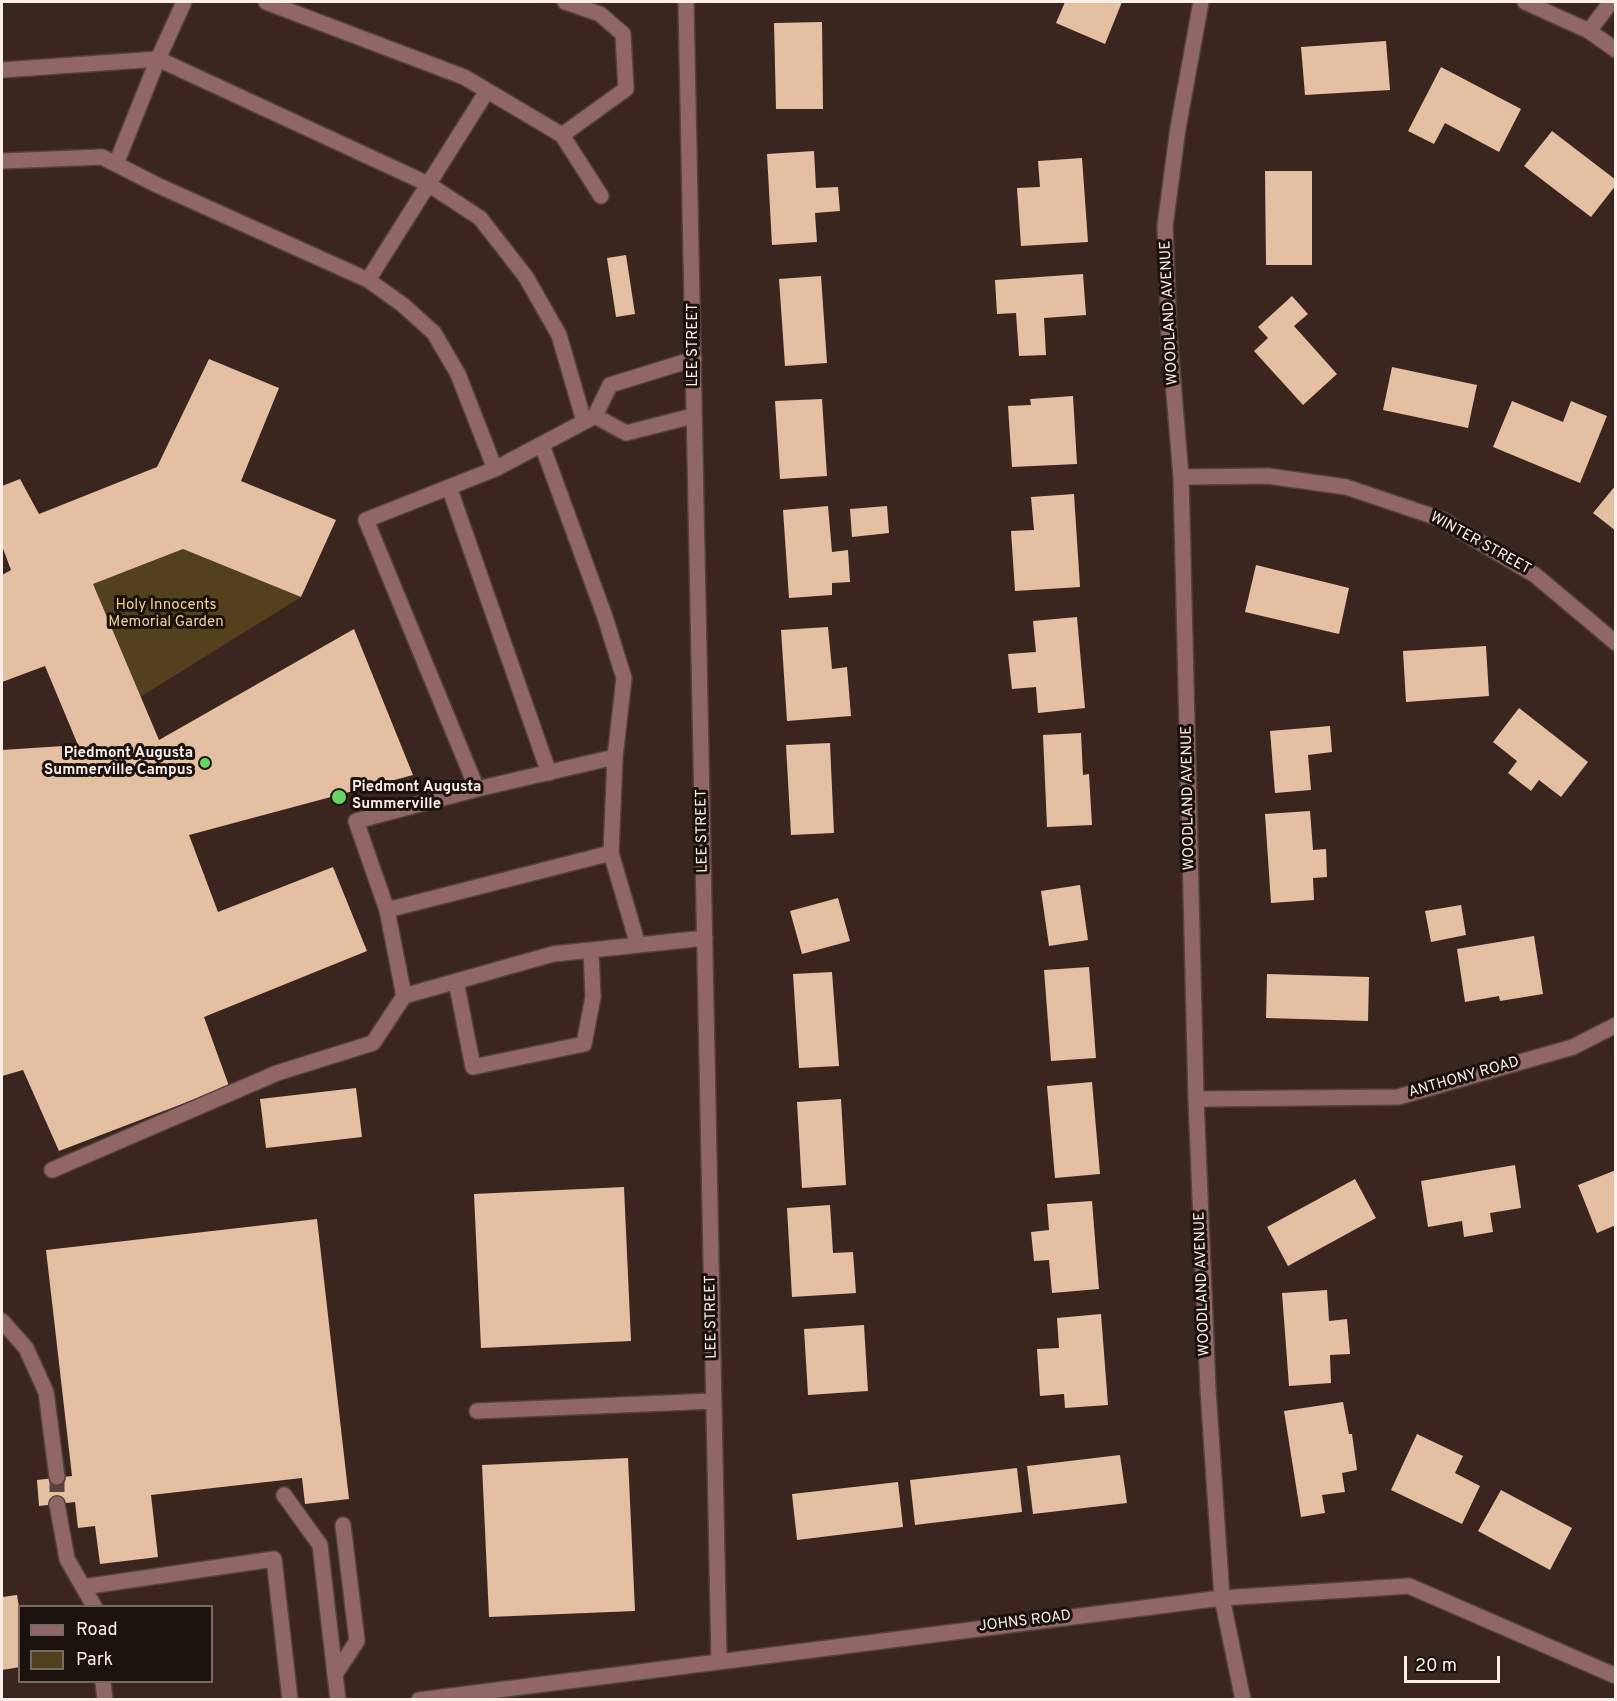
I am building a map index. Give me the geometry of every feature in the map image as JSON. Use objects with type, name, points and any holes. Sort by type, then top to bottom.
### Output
[{"type":"street","points":[[116,164],[158,59],[184,2]]},
{"type":"street","points":[[266,2],[464,77],[562,135],[601,196]]},
{"type":"street","points":[[562,135],[626,89],[623,34],[600,14],[565,2]]},
{"type":"street","name":"LEE STREET","points":[[686,2],[719,1660]]},
{"type":"street","name":"WOODLAND AVENUE","points":[[1201,2],[1178,128],[1165,226],[1169,333],[1181,477],[1196,1098],[1208,1389],[1222,1598],[1243,1700]]},
{"type":"street","points":[[1525,2],[1589,31],[1616,50]]},
{"type":"street","points":[[1589,31],[1611,2]]},
{"type":"street","points":[[2,69],[158,59],[428,184],[480,218],[526,277],[559,335],[590,419],[626,433],[693,416]]},
{"type":"street","points":[[368,280],[487,91]]},
{"type":"street","points":[[2,161],[102,157],[157,185],[368,280],[404,305],[434,333],[458,374],[495,469]]},
{"type":"street","points":[[477,789],[366,520],[495,469],[590,419],[609,385],[694,359]]},
{"type":"street","points":[[542,445],[605,617],[624,678],[615,757],[611,853],[638,945]]},
{"type":"street","name":"WINTER STREET","points":[[1181,477],[1268,476],[1346,487],[1441,519],[1535,575],[1616,643]]},
{"type":"street","points":[[449,487],[520,684],[549,773]]},
{"type":"street","points":[[405,996],[387,910],[356,821],[477,789],[615,757]]},
{"type":"street","points":[[387,910],[611,853]]},
{"type":"street","points":[[52,1170],[77,1157],[278,1073],[373,1043],[405,996],[553,954],[705,938]]},
{"type":"street","points":[[456,981],[473,1067],[584,1044],[593,997],[591,950]]},
{"type":"street","name":"ANTHONY ROAD","points":[[1196,1098],[1398,1096],[1573,1047],[1616,1025]]},
{"type":"street","points":[[2,1321],[26,1348],[46,1392],[57,1478]]},
{"type":"street","points":[[477,1410],[714,1401]]},
{"type":"street","points":[[284,1495],[320,1545],[339,1700]]},
{"type":"street","points":[[57,1504],[67,1559],[93,1605]]},
{"type":"street","points":[[336,1673],[357,1641],[343,1525]]},
{"type":"street","points":[[83,1587],[274,1559],[290,1700]]},
{"type":"street","name":"JOHNS ROAD","points":[[419,1700],[719,1660],[1222,1598],[1409,1586],[1616,1676]]},
{"type":"street","points":[[103,1683],[105,1700]]},
{"type":"green space","name":"Holy Innocents Memorial Garden","points":[[183,549],[301,597],[140,697],[93,584]]},
{"type":"building","points":[[1065,2],[1122,2],[1105,44],[1056,23]]},
{"type":"building","points":[[822,22],[823,109],[776,109],[774,23]]},
{"type":"building","points":[[1386,41],[1390,90],[1305,95],[1301,47]]},
{"type":"building","points":[[1441,67],[1521,109],[1499,152],[1445,123],[1434,144],[1408,131]]},
{"type":"building","points":[[1552,131],[1616,180],[1616,185],[1591,217],[1524,166]]},
{"type":"building","points":[[814,151],[816,188],[838,187],[840,211],[815,213],[817,242],[772,245],[767,154]]},
{"type":"building","points":[[1082,158],[1088,242],[1021,246],[1017,188],[1040,187],[1038,161]]},
{"type":"building","points":[[1265,171],[1312,171],[1312,265],[1266,265]]},
{"type":"building","points":[[626,255],[635,314],[616,317],[607,258]]},
{"type":"building","points":[[1083,274],[1086,315],[1044,318],[1046,355],[1019,356],[1016,313],[997,314],[995,280]]},
{"type":"building","points":[[821,276],[827,363],[785,366],[779,279]]},
{"type":"building","points":[[1292,296],[1308,314],[1294,326],[1337,374],[1303,405],[1254,351],[1268,338],[1258,327]]},
{"type":"building","name":"Piedmont Augusta Summerville Campus","points":[[209,359],[279,388],[241,481],[336,520],[301,597],[183,549],[93,584],[159,740],[354,629],[413,775],[189,835],[218,912],[333,867],[367,951],[204,1017],[229,1086],[59,1151],[23,1070],[2,1076],[2,750],[78,745],[45,666],[2,682],[2,575],[11,570],[2,546],[2,486],[20,479],[39,514],[157,467]]},
{"type":"building","points":[[1392,367],[1477,385],[1468,428],[1383,410]]},
{"type":"building","points":[[1073,396],[1077,464],[1012,467],[1008,406],[1031,405],[1030,399]]},
{"type":"building","points":[[822,399],[827,476],[780,479],[775,401]]},
{"type":"building","points":[[1512,401],[1563,422],[1571,401],[1607,416],[1580,483],[1493,447]]},
{"type":"building","points":[[1616,485],[1616,531],[1593,513]]},
{"type":"building","points":[[1074,494],[1080,587],[1015,591],[1011,531],[1034,530],[1031,497]]},
{"type":"building","points":[[828,506],[832,552],[848,550],[850,582],[832,583],[832,595],[789,598],[783,510]]},
{"type":"building","points":[[887,506],[889,533],[852,537],[850,509]]},
{"type":"building","points":[[1256,565],[1349,588],[1339,634],[1245,612]]},
{"type":"building","points":[[1077,617],[1085,708],[1038,713],[1036,687],[1012,689],[1008,654],[1036,652],[1033,621]]},
{"type":"building","points":[[828,627],[832,669],[847,667],[851,716],[787,721],[781,630]]},
{"type":"building","points":[[1486,646],[1489,696],[1406,702],[1403,651]]},
{"type":"building","points":[[1519,708],[1588,762],[1561,797],[1539,780],[1531,791],[1508,773],[1517,761],[1493,742]]},
{"type":"building","points":[[1330,726],[1332,752],[1308,755],[1311,790],[1275,793],[1270,731]]},
{"type":"building","points":[[1081,733],[1083,775],[1089,774],[1092,825],[1047,827],[1043,735]]},
{"type":"building","points":[[830,743],[834,833],[791,835],[786,745]]},
{"type":"building","points":[[1310,811],[1313,850],[1326,849],[1327,877],[1313,878],[1314,900],[1271,903],[1265,814]]},
{"type":"building","points":[[1080,885],[1088,940],[1049,946],[1041,891]]},
{"type":"building","points":[[838,898],[850,941],[802,954],[790,911]]},
{"type":"building","points":[[1461,905],[1466,935],[1431,942],[1425,911]]},
{"type":"building","points":[[1534,936],[1543,994],[1500,1001],[1499,996],[1465,1002],[1457,949]]},
{"type":"building","points":[[1089,967],[1096,1058],[1051,1061],[1044,970]]},
{"type":"building","points":[[832,972],[839,1066],[799,1068],[793,974]]},
{"type":"building","points":[[1267,974],[1369,977],[1368,1021],[1266,1018]]},
{"type":"building","points":[[1092,1082],[1100,1174],[1055,1178],[1047,1086]]},
{"type":"building","points":[[356,1088],[362,1137],[266,1148],[260,1099]]},
{"type":"building","points":[[841,1099],[846,1185],[802,1188],[797,1102]]},
{"type":"building","points":[[1515,1165],[1521,1208],[1490,1213],[1493,1232],[1464,1237],[1462,1221],[1428,1227],[1421,1181]]},
{"type":"building","points":[[1616,1170],[1616,1225],[1597,1233],[1578,1185]]},
{"type":"building","points":[[1355,1179],[1376,1218],[1288,1266],[1267,1227]]},
{"type":"building","points":[[624,1187],[631,1341],[481,1348],[474,1194]]},
{"type":"building","points":[[1092,1201],[1099,1289],[1052,1293],[1049,1260],[1034,1261],[1031,1232],[1049,1230],[1047,1204]]},
{"type":"building","points":[[830,1205],[833,1253],[853,1252],[856,1293],[792,1297],[787,1208]]},
{"type":"building","points":[[317,1219],[349,1499],[305,1504],[302,1478],[151,1495],[158,1557],[100,1564],[95,1526],[78,1528],[75,1502],[39,1506],[37,1480],[72,1476],[46,1250]]},
{"type":"building","points":[[1327,1290],[1329,1321],[1347,1319],[1350,1354],[1330,1355],[1331,1383],[1289,1386],[1282,1293]]},
{"type":"building","points":[[1101,1314],[1108,1405],[1065,1408],[1064,1394],[1040,1396],[1037,1349],[1059,1348],[1057,1318]]},
{"type":"building","points":[[864,1325],[868,1391],[808,1395],[804,1329]]},
{"type":"building","points":[[1343,1402],[1349,1434],[1352,1434],[1357,1470],[1342,1473],[1345,1492],[1322,1495],[1325,1513],[1301,1517],[1284,1411]]},
{"type":"building","points":[[1417,1434],[1463,1456],[1455,1473],[1480,1486],[1462,1524],[1391,1490]]},
{"type":"building","points":[[1120,1455],[1127,1503],[1033,1514],[1027,1466]]},
{"type":"building","points":[[628,1458],[635,1611],[489,1617],[482,1465]]},
{"type":"building","points":[[1017,1468],[1022,1512],[915,1525],[910,1480]]},
{"type":"building","points":[[898,1482],[903,1527],[797,1540],[792,1494]]},
{"type":"building","points":[[1501,1490],[1572,1528],[1550,1570],[1478,1531]]},
{"type":"building","points":[[17,1595],[19,1605],[18,1667],[2,1670],[2,1597]]},
{"type":"tunnel","points":[[57,1477],[57,1504]]},
{"type":"place","name":"Piedmont Augusta Summerville Campus","points":[[205,763]]},
{"type":"place","name":"Piedmont Augusta Summerville","points":[[339,797]]}]
